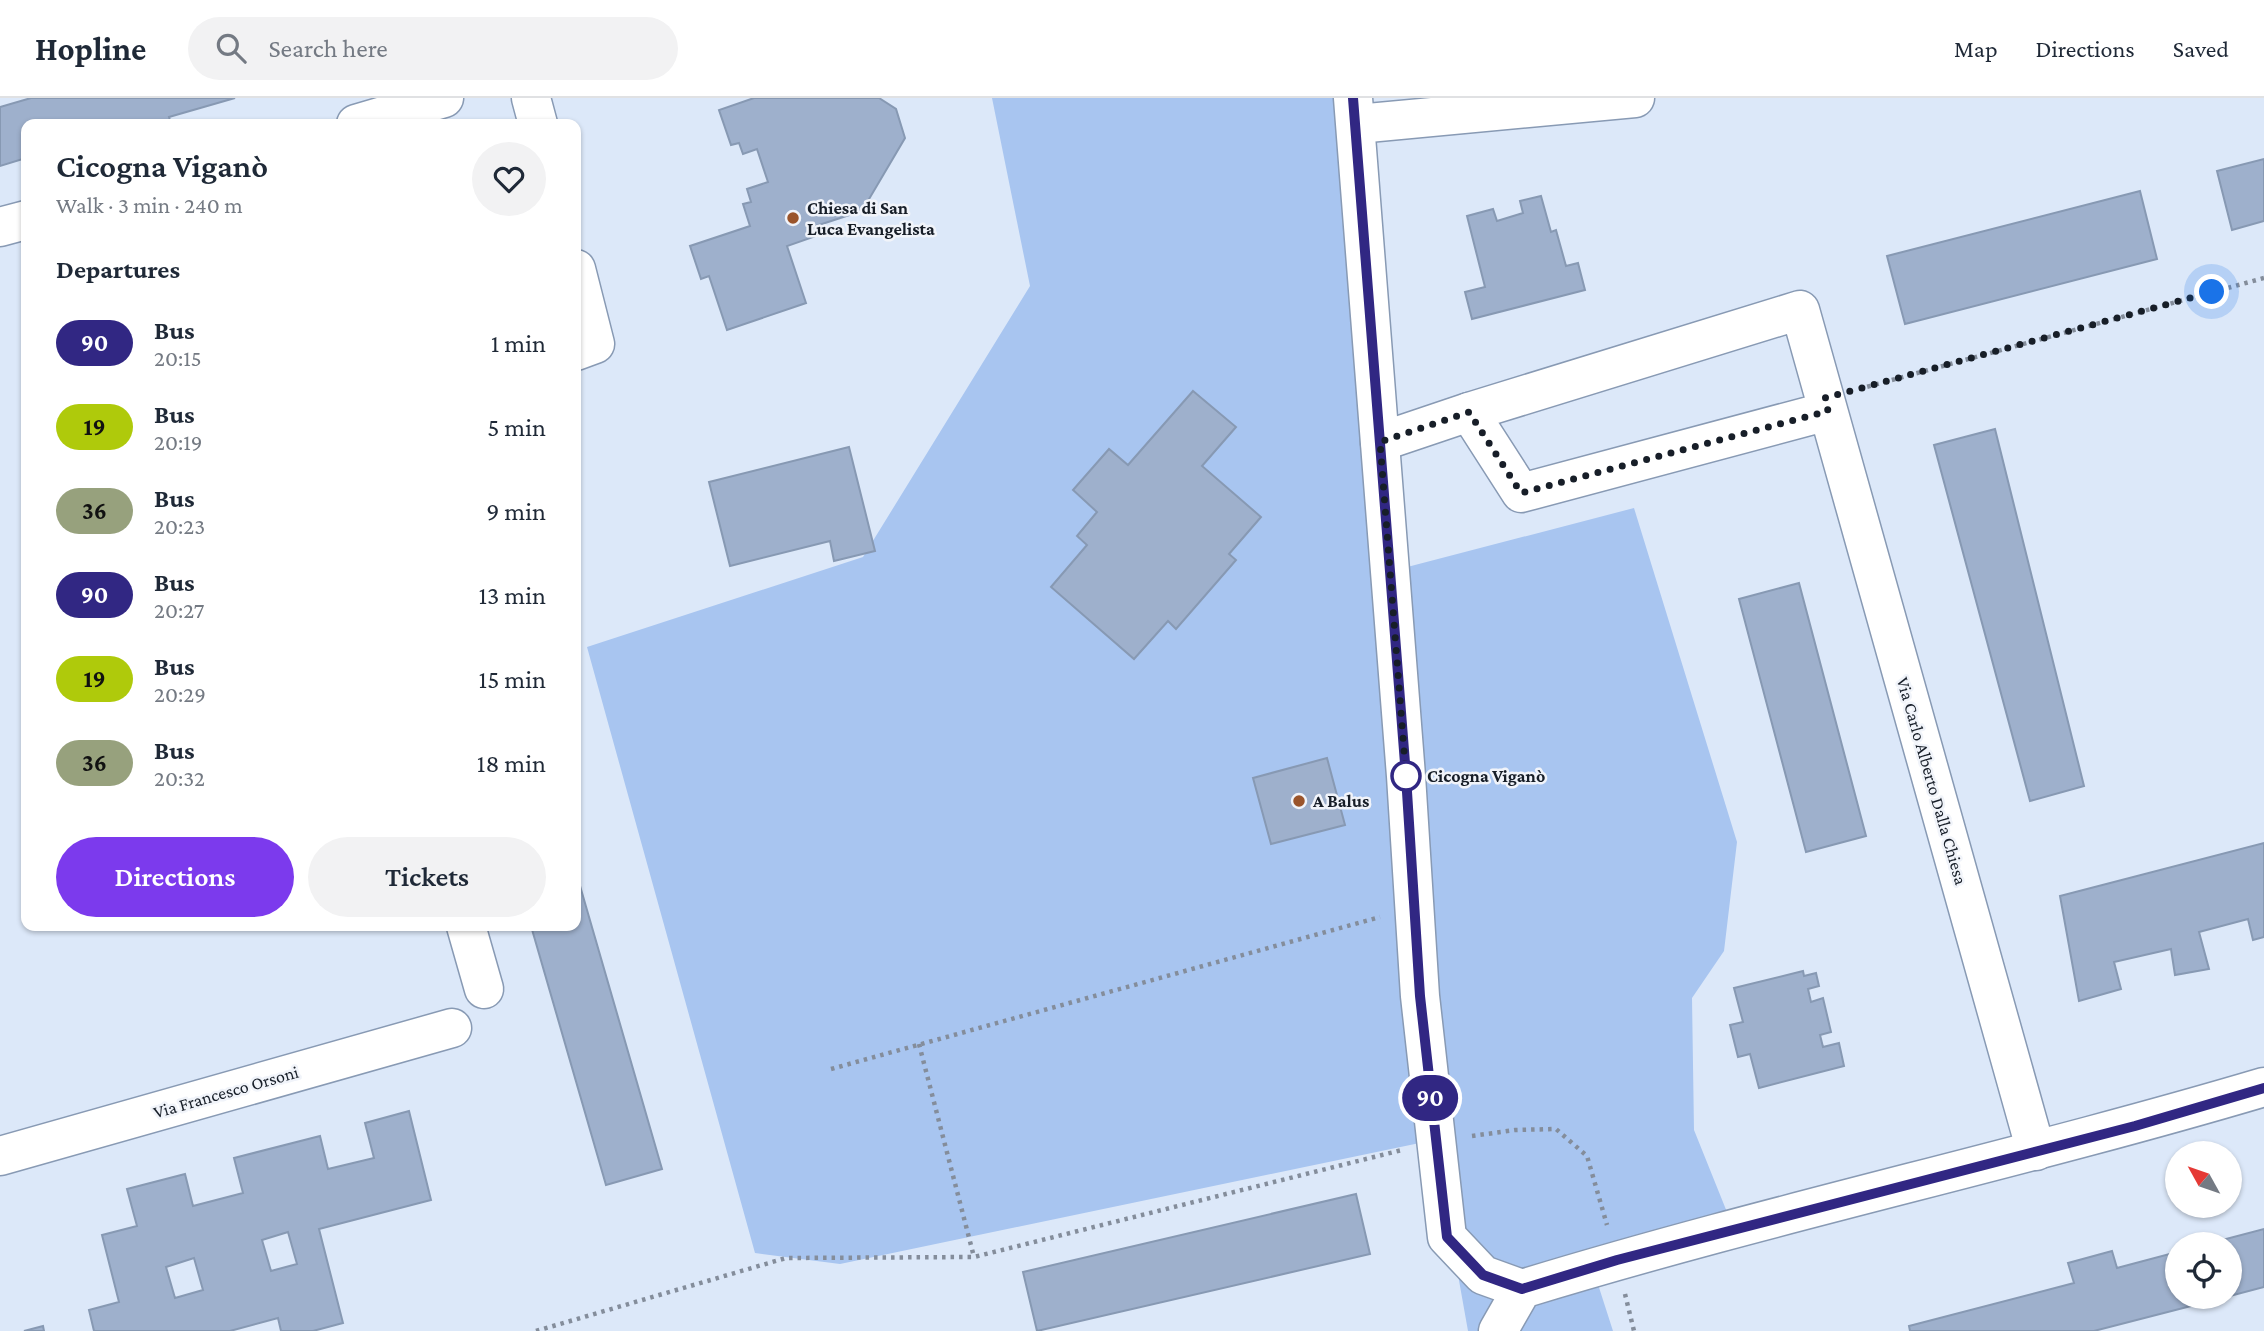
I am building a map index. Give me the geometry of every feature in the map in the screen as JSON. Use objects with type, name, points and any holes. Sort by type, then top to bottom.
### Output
[{"type":"street","points":[[373,119],[444,98]]},
{"type":"street","points":[[531,98],[537,119]]},
{"type":"street","points":[[1634,98],[1355,111],[1420,996],[1434,1141],[1447,1237],[1483,1275],[1522,1289],[1617,1260],[2135,1126],[2264,1087]]},
{"type":"street","points":[[0,227],[21,221]]},
{"type":"street","points":[[581,289],[595,344],[581,349]]},
{"type":"street","name":"Via Carlo Alberto Dalla Chiesa","points":[[1380,442],[1800,310],[2036,1151]]},
{"type":"street","points":[[1469,412],[1521,493],[1826,405]]},
{"type":"street","points":[[467,931],[484,989]]},
{"type":"street","name":"Via Francesco Orsoni","points":[[0,1156],[452,1028]]},
{"type":"street","points":[[1498,1331],[1522,1289]]},
{"type":"path","points":[[1826,405],[2264,278]]},
{"type":"path","points":[[831,1069],[1415,907]]},
{"type":"path","points":[[919,1045],[974,1257]]},
{"type":"path","points":[[536,1331],[786,1258],[974,1257],[1434,1141],[1514,1130],[1556,1129],[1587,1156],[1634,1331]]},
{"type":"shaded area","points":[[992,98],[1353,98],[1392,571],[1634,508],[1737,842],[1724,951],[1692,998],[1694,1130],[1735,1232],[1595,1275],[1613,1331],[1468,1331],[1434,1140],[840,1264],[755,1253],[587,647],[863,557],[1030,286]]},
{"type":"building","points":[[31,98],[235,98],[170,119],[21,119],[21,160],[0,166],[0,107]]},
{"type":"building","name":"Chiesa di San Luca Evangelista","points":[[754,98],[879,98],[896,109],[905,138],[862,211],[816,226],[819,235],[787,246],[806,303],[727,330],[709,276],[701,279],[690,246],[750,226],[743,204],[751,202],[747,189],[768,182],[757,149],[743,154],[739,143],[731,145],[719,110]]},
{"type":"building","points":[[2264,159],[2264,221],[2232,230],[2217,171]]},
{"type":"building","points":[[2140,191],[2157,259],[1905,324],[1887,256]]},
{"type":"building","points":[[1541,196],[1551,232],[1556,230],[1566,266],[1578,263],[1585,290],[1472,319],[1465,292],[1485,287],[1467,216],[1493,209],[1497,221],[1523,213],[1520,201]]},
{"type":"building","points":[[1193,391],[1236,427],[1202,466],[1261,517],[1229,554],[1236,560],[1176,629],[1168,621],[1134,659],[1051,587],[1087,545],[1077,536],[1097,512],[1073,490],[1109,449],[1128,465]]},
{"type":"building","points":[[1995,429],[2084,786],[2030,801],[1934,445]]},
{"type":"building","points":[[849,447],[875,551],[834,561],[830,541],[730,566],[709,482]]},
{"type":"building","points":[[1799,583],[1866,836],[1806,852],[1739,599]]},
{"type":"building","name":"A Balus","points":[[1327,758],[1345,825],[1271,844],[1253,778]]},
{"type":"building","points":[[2264,843],[2264,937],[2253,940],[2248,919],[2199,932],[2209,969],[2175,975],[2171,949],[2114,962],[2121,989],[2079,1001],[2060,896]]},
{"type":"building","points":[[581,889],[662,1169],[606,1185],[532,931],[581,931]]},
{"type":"building","points":[[1803,971],[1804,976],[1816,973],[1819,986],[1808,989],[1811,1002],[1823,998],[1831,1032],[1820,1035],[1823,1047],[1839,1043],[1844,1066],[1759,1088],[1750,1054],[1738,1057],[1730,1025],[1743,1022],[1734,988]]},
{"type":"building","points":[[409,1111],[431,1200],[319,1229],[343,1323],[313,1331],[281,1331],[278,1318],[230,1331],[94,1331],[89,1310],[119,1302],[102,1235],[137,1226],[127,1189],[185,1174],[193,1206],[243,1193],[234,1158],[320,1136],[328,1169],[374,1158],[365,1123]],"holes":[[[288,1232],[297,1264],[271,1271],[262,1240]],[[194,1258],[203,1290],[175,1298],[166,1267]]]},
{"type":"building","points":[[1356,1194],[1370,1254],[1037,1331],[1023,1272]]},
{"type":"building","points":[[2264,1229],[2264,1287],[2242,1293],[2242,1235]]},
{"type":"building","points":[[2112,1251],[2117,1268],[2165,1255],[2165,1309],[2179,1309],[2094,1331],[1910,1331],[1909,1326],[2074,1283],[2068,1263]]},
{"type":"building","points":[[43,1326],[44,1331],[24,1331]]},
{"type":"bus line","name":"90","points":[[1353,98],[1406,776],[1420,996],[1434,1141],[1447,1237],[1483,1275],[1522,1289],[1617,1260],[2135,1126],[2264,1088]]},
{"type":"place","name":"Chiesa di San Luca Evangelista","points":[[793,218]]},
{"type":"place","name":"Cicogna Viganò","points":[[1406,776]]},
{"type":"place","name":"A Balus","points":[[1299,801]]},
{"type":"route","points":[[1406,776],[1380,442],[1469,412],[1521,493],[1828,411],[1825,398],[2212,292]]}]
